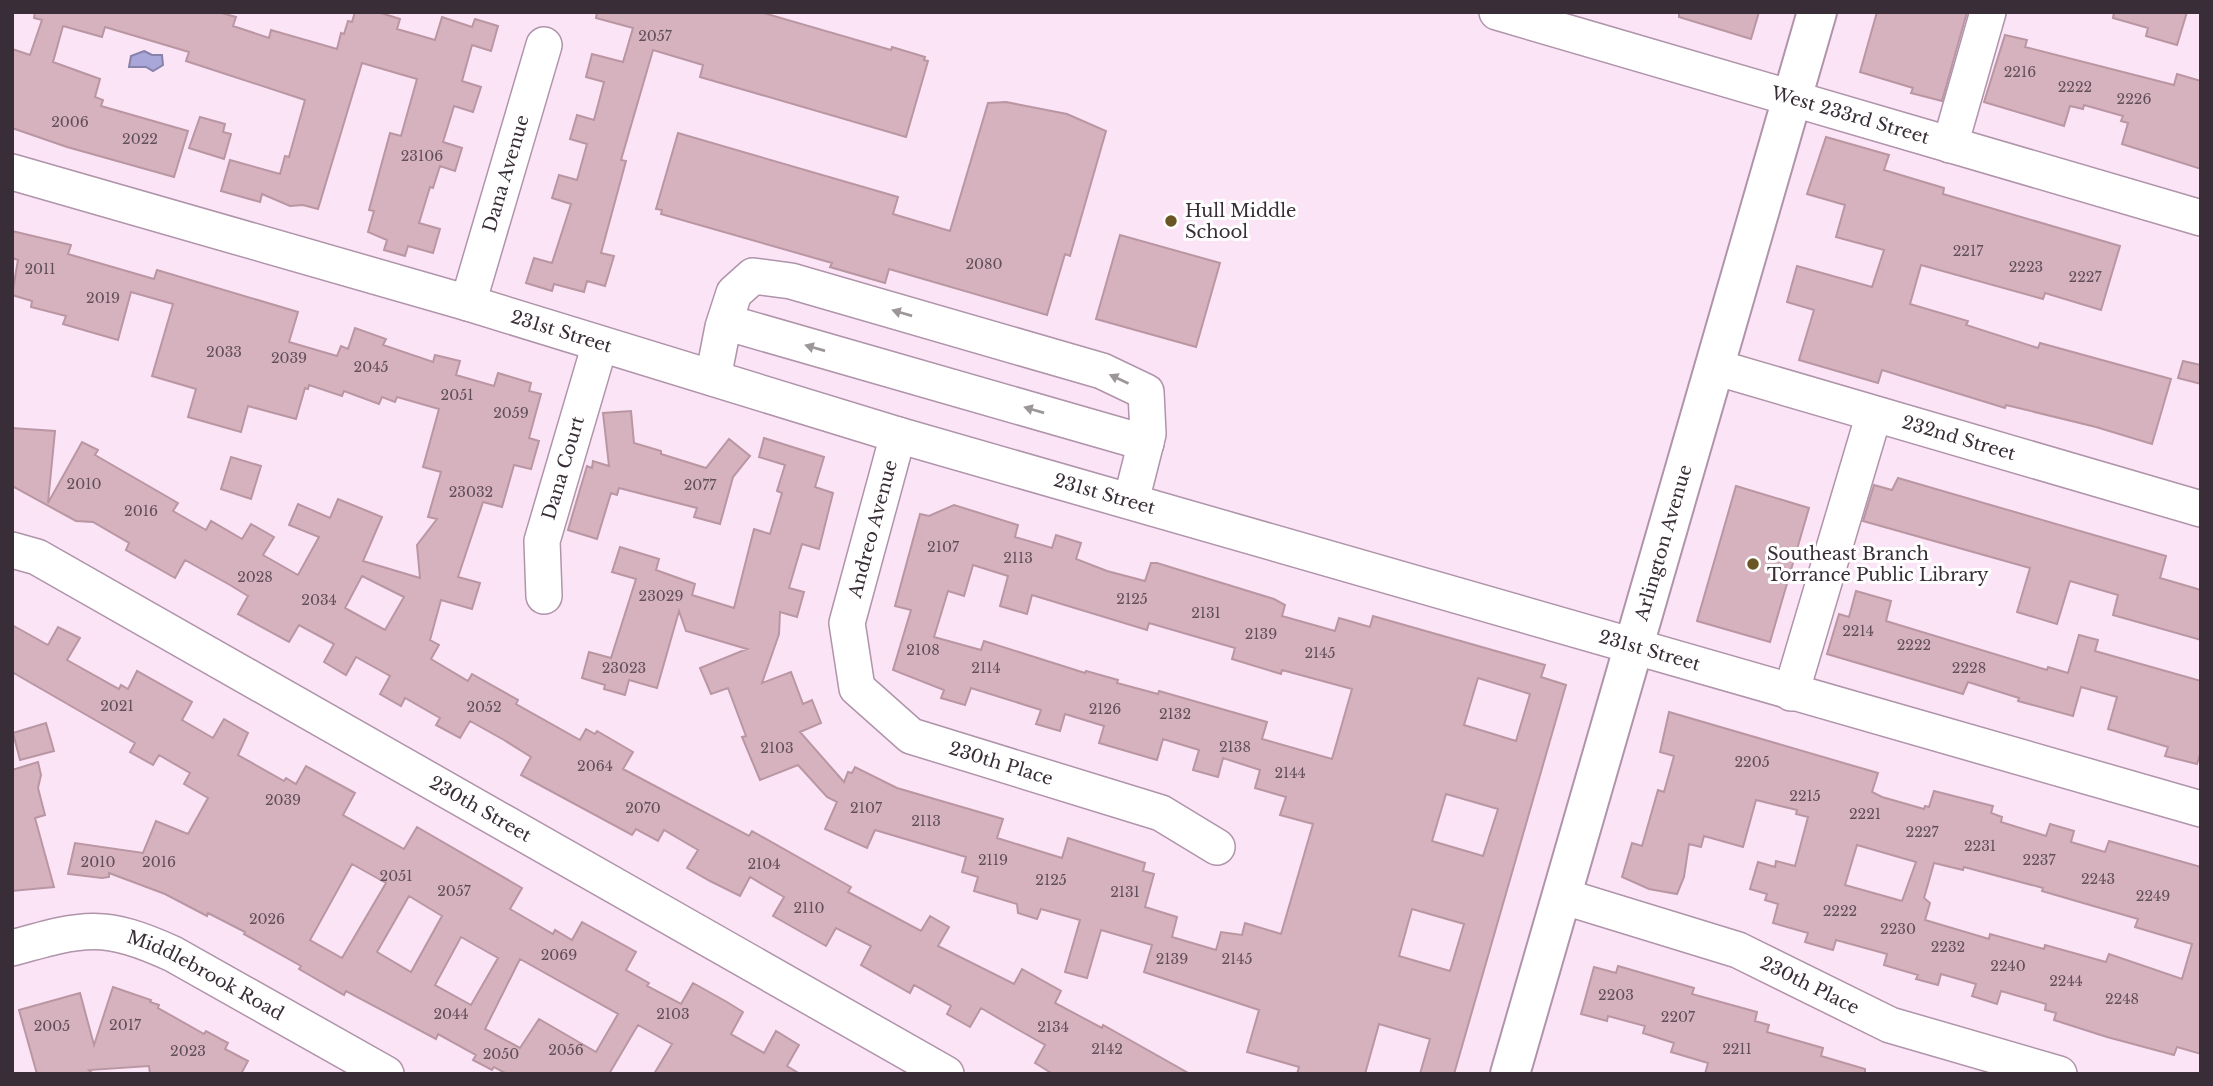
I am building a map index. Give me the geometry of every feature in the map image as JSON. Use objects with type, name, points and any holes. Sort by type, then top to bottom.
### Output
[{"type":"main road","name":"Arlington Avenue","points":[[1510,1074],[1817,12]]},
{"type":"street","name":"West 233rd Street","points":[[1497,12],[2201,218]]},
{"type":"street","points":[[1950,145],[1988,12]]},
{"type":"street","name":"Dana Avenue","points":[[468,303],[544,45]]},
{"type":"street","name":"231st Street","points":[[12,172],[468,303],[898,435],[1633,649],[2201,809]]},
{"type":"street","points":[[713,378],[734,293],[753,276],[804,285],[1102,371],[1146,392],[1146,443],[1131,501]]},
{"type":"street","points":[[725,322],[1146,443]]},
{"type":"street","name":"Dana Court","points":[[544,596],[542,541],[600,344]]},
{"type":"street","name":"232nd Street","points":[[1715,367],[2201,509]]},
{"type":"street","points":[[1791,694],[1874,414]]},
{"type":"street","name":"Andreo Avenue","points":[[848,623],[898,435]]},
{"type":"street","name":"230th Street","points":[[12,550],[37,557],[946,1074]]},
{"type":"street","name":"230th Place","points":[[848,623],[857,688],[911,736],[1161,813],[1217,847]]},
{"type":"street","name":"230th Place","points":[[1562,896],[1738,950],[1890,1025],[2059,1074]]},
{"type":"street","name":"Middlebrook Road","points":[[12,948],[73,931],[106,931],[137,937],[185,961],[386,1074]]},
{"type":"water","points":[[144,51],[152,55],[162,55],[163,65],[153,71],[146,67],[129,67],[131,56]]},
{"type":"building","points":[[35,12],[218,12],[236,17],[233,26],[269,38],[271,30],[337,49],[341,33],[344,34],[348,21],[352,22],[355,12],[378,12],[400,19],[397,29],[435,40],[442,17],[472,27],[475,19],[498,26],[491,51],[472,45],[462,81],[481,87],[473,112],[454,106],[443,142],[462,148],[455,171],[440,166],[433,188],[430,187],[419,223],[440,229],[433,253],[408,246],[405,256],[384,250],[387,240],[368,232],[374,211],[369,210],[390,133],[401,136],[417,79],[362,63],[318,209],[303,205],[290,206],[262,194],[260,202],[221,191],[230,160],[280,174],[285,156],[289,157],[305,100],[186,61],[189,52],[105,27],[102,37],[63,26],[53,62],[100,79],[95,97],[103,100],[101,106],[188,131],[174,177],[67,147],[12,128],[12,49],[30,55],[42,20],[34,18]]},
{"type":"building","points":[[597,12],[760,12],[891,50],[892,47],[925,57],[924,60],[928,61],[906,137],[700,77],[703,65],[653,50],[621,160],[626,161],[601,253],[614,256],[605,286],[587,281],[584,292],[554,284],[552,291],[526,283],[534,258],[552,263],[571,204],[552,198],[559,175],[577,180],[587,144],[570,139],[577,115],[594,120],[604,82],[586,77],[592,54],[623,62],[633,28],[596,18]]},
{"type":"building","points":[[1679,12],[1759,12],[1751,39],[1679,17]]},
{"type":"building","points":[[1877,12],[1967,12],[1942,101],[1911,93],[1913,88],[1860,72]]},
{"type":"building","points":[[2114,12],[2187,12],[2177,45],[2146,36],[2148,28],[2113,18]]},
{"type":"building","points":[[2005,35],[2027,40],[2025,47],[2174,85],[2177,74],[2201,81],[2201,169],[2122,144],[2128,123],[2121,121],[2123,116],[2084,105],[2083,109],[2070,106],[2064,126],[1984,102]]},
{"type":"building","points":[[1006,102],[1067,114],[1106,131],[1070,256],[1065,254],[1047,315],[889,269],[885,283],[830,267],[832,263],[661,214],[662,210],[656,209],[678,133],[898,197],[893,214],[950,231],[988,103]]},
{"type":"building","points":[[200,117],[225,124],[223,132],[231,134],[224,159],[189,148]]},
{"type":"building","points":[[1826,137],[1889,155],[1884,170],[1944,188],[1943,194],[2120,246],[2101,310],[2045,293],[2043,299],[1921,265],[1910,304],[1968,321],[1966,325],[2038,348],[2040,343],[2171,379],[2152,444],[2096,427],[2006,405],[2005,408],[1882,370],[1878,383],[1799,360],[1814,310],[1787,302],[1797,266],[1872,287],[1884,250],[1836,237],[1845,205],[1807,194]]},
{"type":"building","points":[[12,231],[71,245],[68,254],[154,279],[157,270],[298,312],[289,342],[337,356],[341,346],[348,349],[355,328],[386,339],[383,345],[433,362],[435,355],[460,361],[456,375],[494,386],[498,373],[531,383],[529,391],[541,394],[529,438],[539,441],[531,469],[514,465],[502,507],[483,502],[458,577],[480,583],[472,609],[441,600],[430,640],[439,645],[431,659],[468,681],[472,674],[518,700],[516,704],[580,740],[586,729],[595,734],[597,731],[633,752],[623,769],[749,836],[752,831],[851,887],[848,892],[921,931],[930,916],[949,927],[938,946],[1014,984],[1022,969],[1061,991],[1055,1003],[1102,1028],[1103,1025],[1190,1074],[1053,1074],[1035,1063],[1045,1045],[981,1008],[970,1027],[947,1014],[951,1006],[914,985],[910,993],[861,965],[871,946],[836,928],[826,946],[773,916],[784,897],[750,877],[740,896],[710,881],[687,868],[698,850],[664,830],[658,841],[636,829],[632,835],[521,775],[531,757],[504,740],[470,721],[460,738],[436,725],[440,718],[405,698],[401,706],[380,694],[390,676],[356,657],[346,675],[324,662],[334,644],[299,625],[289,642],[238,614],[248,596],[230,585],[185,560],[175,578],[126,550],[129,543],[93,522],[76,521],[12,486],[12,428],[55,431],[48,503],[82,442],[98,450],[95,455],[178,503],[173,511],[206,530],[211,521],[242,539],[251,524],[274,537],[263,555],[298,575],[319,537],[289,525],[298,504],[330,518],[338,499],[382,517],[363,561],[420,578],[417,545],[437,519],[428,517],[441,472],[423,467],[439,409],[397,397],[395,402],[382,397],[379,404],[344,391],[342,396],[309,385],[308,389],[305,388],[296,419],[248,406],[241,432],[188,417],[196,389],[152,376],[173,304],[131,292],[118,340],[63,324],[66,316],[31,307],[32,301],[12,295],[18,260],[12,258]],"holes":[[[362,576],[404,597],[385,630],[345,608]]]},
{"type":"building","points":[[1120,235],[1220,263],[1196,347],[1096,319]]},
{"type":"building","points":[[2183,361],[2201,365],[2201,384],[2178,378]]},
{"type":"building","points":[[631,411],[634,443],[661,451],[661,454],[706,468],[729,439],[750,456],[733,477],[720,524],[694,517],[697,508],[619,488],[617,495],[611,493],[597,539],[568,530],[587,466],[592,468],[593,461],[609,466],[603,413]]},
{"type":"building","points":[[764,438],[824,457],[815,487],[833,493],[819,549],[802,544],[789,588],[804,592],[797,617],[780,612],[779,634],[762,683],[791,672],[803,704],[812,700],[821,723],[800,732],[844,782],[848,772],[852,773],[855,767],[897,788],[1003,819],[997,838],[1062,858],[1068,838],[1145,863],[1143,871],[1154,874],[1145,907],[1177,917],[1172,937],[1216,950],[1221,932],[1242,935],[1245,923],[1281,934],[1313,824],[1280,815],[1286,797],[1255,788],[1260,770],[1223,758],[1218,777],[1193,770],[1199,750],[1163,739],[1157,760],[1099,743],[1104,726],[1065,714],[1060,731],[1036,724],[1041,710],[971,688],[965,705],[941,698],[944,690],[893,670],[911,610],[895,606],[920,514],[929,516],[954,505],[1018,525],[1015,537],[1052,548],[1056,535],[1081,543],[1076,559],[1107,571],[1145,581],[1151,563],[1157,563],[1274,599],[1285,605],[1282,616],[1335,631],[1339,618],[1370,627],[1373,616],[1545,665],[1541,677],[1566,685],[1454,1074],[1420,1074],[1430,1039],[1379,1024],[1365,1074],[1297,1074],[1299,1067],[1247,1052],[1259,1010],[1144,972],[1152,945],[1101,930],[1087,978],[1065,972],[1080,920],[1041,909],[1037,919],[1018,913],[1017,904],[974,891],[978,877],[962,872],[966,857],[875,830],[867,848],[825,829],[837,802],[827,797],[798,765],[760,780],[742,737],[746,736],[728,688],[711,694],[700,668],[747,649],[686,631],[679,611],[657,688],[629,680],[625,695],[604,689],[605,685],[582,678],[589,652],[611,658],[636,579],[612,572],[620,547],[659,559],[656,570],[695,584],[692,595],[734,608],[754,529],[770,534],[782,493],[777,491],[785,465],[759,457]],"holes":[[[973,565],[1008,576],[1000,606],[1027,614],[1032,595],[1147,630],[1149,623],[1235,648],[1232,659],[1281,674],[1282,670],[1352,689],[1332,759],[1262,739],[1267,722],[1159,691],[1158,694],[1117,683],[1118,680],[1086,671],[1085,673],[984,641],[981,650],[934,637],[948,591],[964,596]],[[1478,678],[1530,694],[1516,741],[1464,725]],[[1446,794],[1498,809],[1483,856],[1432,841]],[[1412,909],[1464,924],[1450,971],[1399,956]]]},
{"type":"building","points":[[231,457],[261,466],[251,499],[221,489]]},
{"type":"building","points":[[1898,478],[2166,556],[2160,578],[2201,590],[2201,640],[2113,615],[2118,595],[2070,581],[2057,624],[2017,612],[2030,568],[1863,521],[1874,485],[1892,490]]},
{"type":"building","name":"Southeast Branch Torrance Public Library","points":[[1736,486],[1809,508],[1770,642],[1697,621]]},
{"type":"building","points":[[1856,591],[1891,601],[1886,621],[2047,670],[2048,667],[2068,673],[2079,635],[2098,640],[2095,651],[2201,681],[2201,751],[2197,764],[2165,756],[2168,747],[2108,729],[2117,697],[2081,687],[2073,716],[2018,701],[2019,698],[1968,682],[1963,694],[1827,654],[1839,614],[1849,617]]},
{"type":"building","points":[[12,625],[48,645],[58,627],[80,638],[67,660],[119,689],[121,685],[128,689],[137,671],[192,702],[182,720],[213,738],[224,719],[248,733],[238,755],[284,781],[286,778],[296,784],[306,766],[355,793],[343,815],[404,849],[417,827],[522,888],[510,909],[553,934],[555,930],[572,940],[582,922],[636,952],[626,970],[649,983],[647,986],[681,1004],[693,983],[727,1002],[743,1012],[731,1034],[764,1053],[776,1031],[799,1045],[787,1066],[800,1074],[654,1074],[672,1044],[638,1025],[609,1074],[507,1074],[494,1067],[492,1070],[473,1060],[476,1055],[438,1034],[436,1039],[346,991],[344,995],[299,969],[301,966],[244,934],[245,932],[208,913],[207,916],[165,894],[109,873],[109,877],[102,878],[68,874],[75,843],[143,853],[156,821],[188,834],[208,798],[184,784],[190,773],[159,755],[153,765],[130,752],[135,743],[12,672]],"holes":[[[352,864],[386,883],[342,958],[310,940]],[[409,896],[442,916],[411,972],[377,952]],[[461,937],[498,958],[471,1005],[435,985]],[[520,959],[618,1014],[596,1052],[539,1019],[520,1048],[485,1029]]]},
{"type":"building","points":[[1669,712],[1878,773],[1872,792],[1882,797],[1924,809],[1925,806],[1929,807],[1934,791],[1993,806],[1991,813],[2002,817],[2001,822],[2046,836],[2050,824],[2074,831],[2071,842],[2105,852],[2109,841],[2201,867],[2201,1054],[2177,1047],[2174,1055],[2107,1037],[2054,1020],[2056,1013],[2045,1010],[2046,1004],[2001,991],[1997,1004],[1972,996],[1976,984],[1941,974],[1938,985],[1916,979],[1918,975],[1884,965],[1887,954],[1836,940],[1833,950],[1829,949],[1805,942],[1808,933],[1773,923],[1778,904],[1765,900],[1767,894],[1750,889],[1758,862],[1775,867],[1776,861],[1795,866],[1808,817],[1796,814],[1797,810],[1756,800],[1743,847],[1704,836],[1701,847],[1689,844],[1684,877],[1677,894],[1649,889],[1622,877],[1632,843],[1642,846],[1658,790],[1664,792],[1674,756],[1660,752]],"holes":[[[1857,845],[1916,862],[1902,901],[1845,885]],[[1934,863],[1963,870],[1964,867],[2043,888],[2042,891],[2138,919],[2135,927],[2192,944],[2182,979],[2109,954],[2106,962],[2045,945],[2044,949],[1990,934],[1989,939],[1925,920],[1930,903],[1924,898]]]},
{"type":"building","points":[[46,723],[54,751],[20,760],[13,733]]},
{"type":"building","points":[[38,762],[41,775],[38,788],[45,815],[35,818],[54,887],[12,891],[12,770]]},
{"type":"building","points":[[1618,966],[1694,988],[1692,994],[1757,1012],[1755,1021],[1769,1025],[1767,1032],[1823,1048],[1821,1056],[1865,1069],[1865,1074],[1705,1074],[1708,1063],[1671,1052],[1674,1043],[1643,1033],[1645,1026],[1608,1016],[1607,1021],[1581,1014],[1594,967],[1616,973]]},
{"type":"building","points":[[113,987],[151,1000],[150,1002],[159,1005],[158,1008],[204,1034],[206,1031],[228,1043],[225,1049],[248,1061],[241,1074],[150,1074],[149,1066],[89,1070],[93,1074],[37,1074],[19,1010],[80,993],[94,1045]]},
{"type":"place","name":"Hull Middle School","points":[[1171,221]]},
{"type":"place","name":"Southeast Branch Torrance Public Library","points":[[1753,564]]}]
